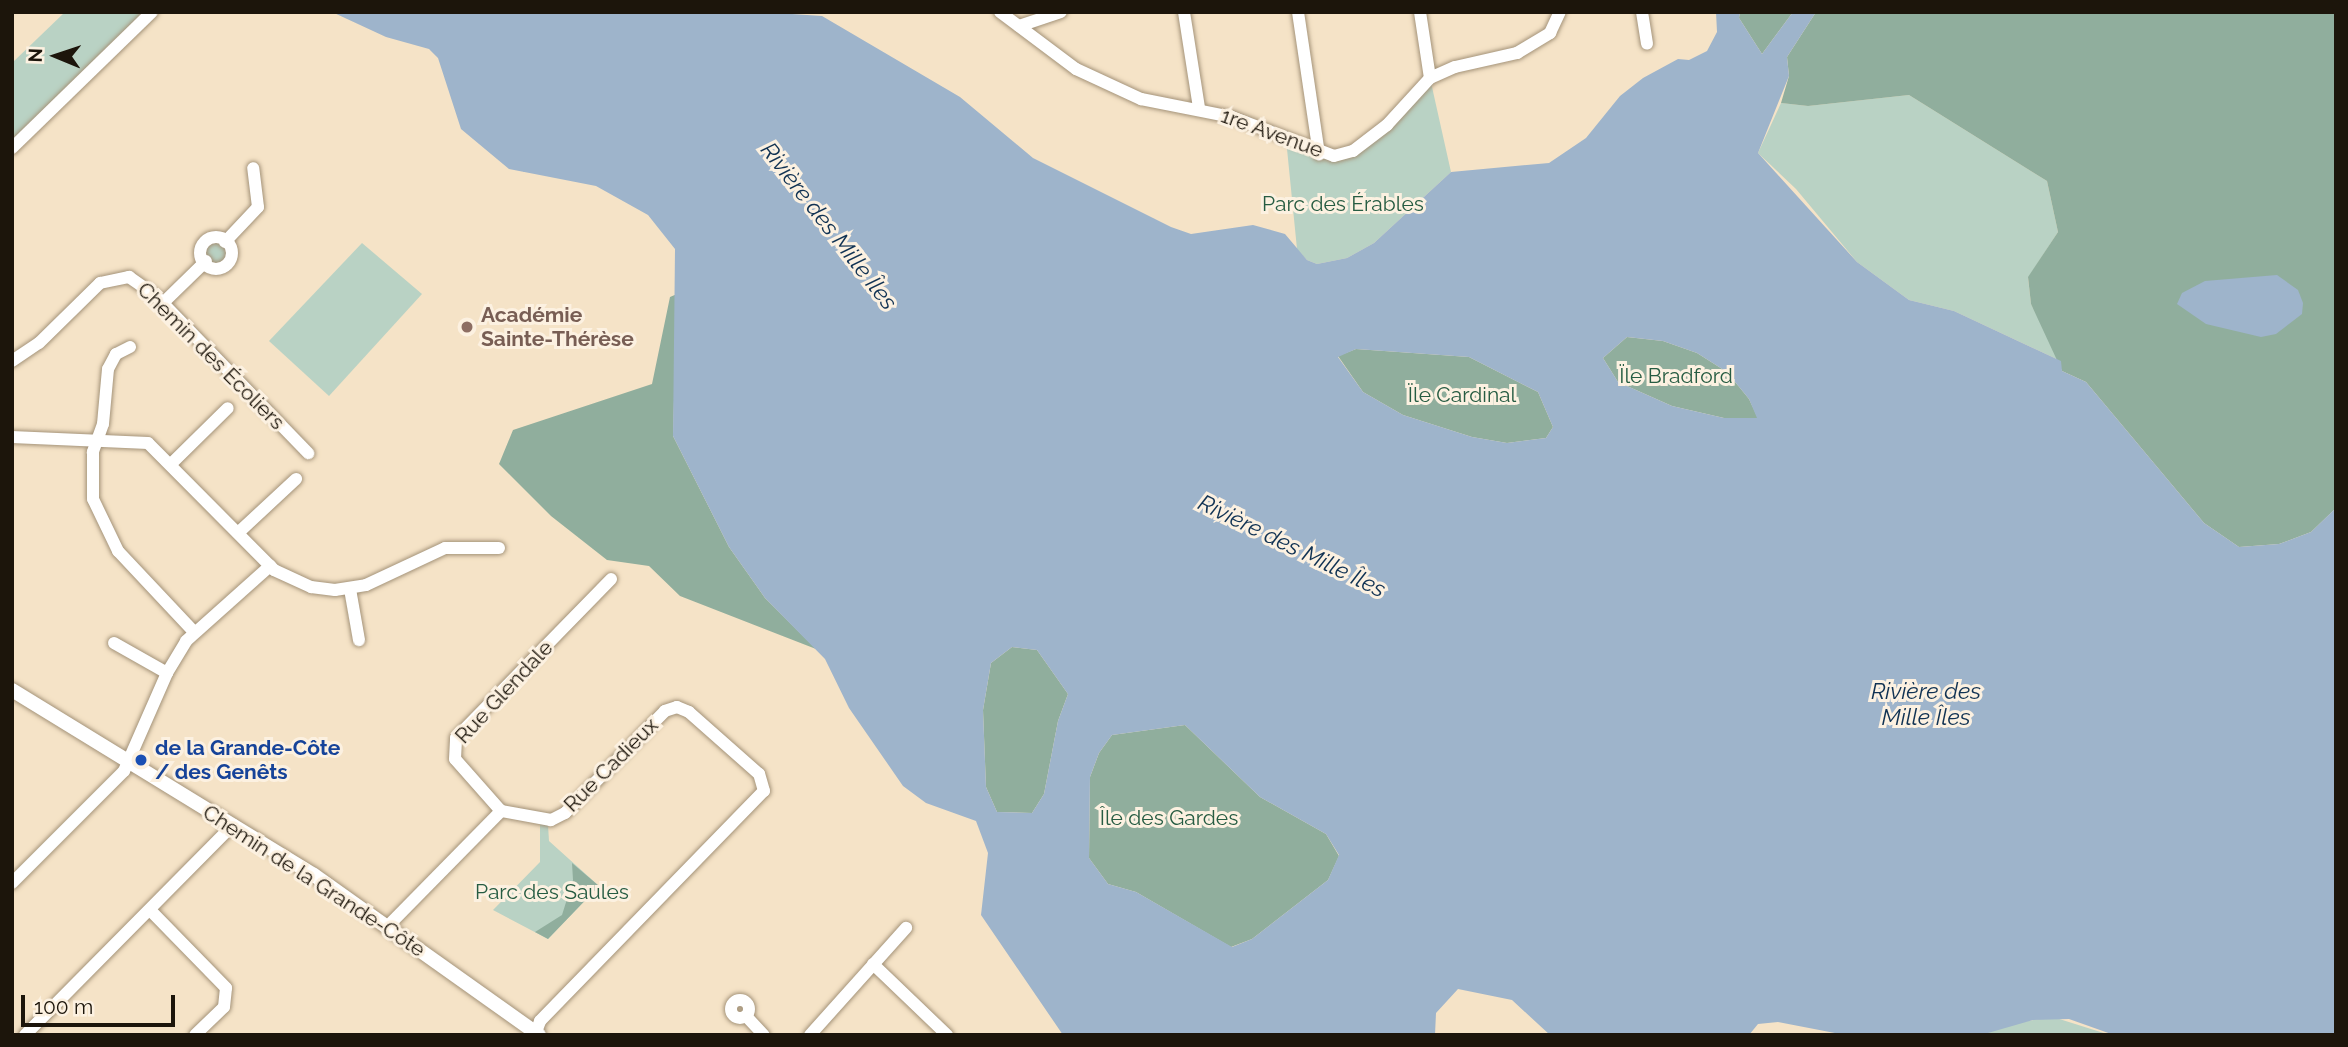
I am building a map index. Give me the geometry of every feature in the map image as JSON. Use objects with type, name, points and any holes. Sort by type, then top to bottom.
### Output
[{"type":"main road","name":"Chemin de la Grande-Côte","points":[[12,690],[233,825],[387,927],[537,1034]]},
{"type":"street","points":[[12,148],[152,12]]},
{"type":"street","name":"1re Avenue","points":[[1000,12],[1076,69],[1141,99],[1199,108],[1319,153],[1334,156],[1353,151],[1387,125],[1430,78],[1455,67],[1517,53],[1549,33],[1560,12]]},
{"type":"street","points":[[1019,26],[1060,12]]},
{"type":"street","points":[[1184,12],[1199,108]]},
{"type":"street","points":[[1298,12],[1319,153]]},
{"type":"street","points":[[1420,12],[1430,78]]},
{"type":"street","points":[[1642,12],[1647,44]]},
{"type":"street","points":[[225,242],[258,207],[253,168]]},
{"type":"street","points":[[214,236],[225,242],[232,255],[229,266],[216,268],[206,261],[200,248],[203,240],[214,236]]},
{"type":"street","points":[[163,303],[206,261]]},
{"type":"street","name":"Chemin des Écoliers","points":[[12,360],[31,350],[110,277],[134,279],[163,303],[308,453]]},
{"type":"street","points":[[130,348],[110,363],[92,486],[101,521],[134,571],[194,632]]},
{"type":"street","points":[[172,463],[228,408]]},
{"type":"street","points":[[12,437],[98,437],[144,441],[172,463],[270,566],[301,585],[350,589],[377,581],[442,548],[499,548]]},
{"type":"street","points":[[239,532],[296,479]]},
{"type":"street","points":[[12,883],[124,771],[167,673],[194,632],[270,566]]},
{"type":"street","name":"Rue Glendale","points":[[501,811],[455,758],[454,741],[611,579]]},
{"type":"street","points":[[350,589],[359,640]]},
{"type":"street","points":[[114,643],[167,673]]},
{"type":"street","name":"Rue Cadieux","points":[[501,811],[542,820],[558,818],[674,707],[689,712],[759,774],[765,785],[760,799],[540,1021],[537,1034]]},
{"type":"street","points":[[387,927],[501,811]]},
{"type":"street","points":[[25,1035],[233,825]]},
{"type":"street","points":[[150,910],[226,988],[224,1007],[195,1035]]},
{"type":"street","points":[[810,1035],[906,928]]},
{"type":"street","points":[[873,964],[947,1035]]},
{"type":"street","points":[[746,1016],[764,1035]]},
{"type":"green space","points":[[65,12],[143,12],[12,140],[12,63]]},
{"type":"green space","points":[[1740,12],[1793,12],[1762,54],[1739,18]]},
{"type":"green space","points":[[1816,12],[2336,12],[2336,508],[2311,532],[2279,544],[2239,547],[2204,523],[2086,382],[2062,371],[2031,304],[2028,277],[2058,232],[2047,181],[1909,95],[1808,106],[1781,103],[1789,76],[1787,57]]},
{"type":"green space","name":"Parc des Érables","points":[[1430,78],[1451,172],[1374,243],[1347,258],[1317,264],[1307,260],[1297,249],[1286,139],[1319,154],[1353,151]]},
{"type":"green space","points":[[1909,95],[2047,181],[2058,232],[2028,278],[2031,304],[2061,361],[1954,311],[1909,300],[1857,262],[1796,189],[1758,153],[1781,103],[1808,106]]},
{"type":"green space","points":[[216,243],[223,246],[226,253],[223,260],[216,263],[209,260],[206,253],[209,246]]},
{"type":"green space","points":[[362,243],[422,294],[329,396],[269,341]]},
{"type":"green space","points":[[677,294],[673,436],[729,547],[765,598],[816,649],[680,596],[649,566],[607,560],[551,516],[499,464],[513,430],[652,384],[670,297]]},
{"type":"green space","name":"Ïle Bradford","points":[[1627,337],[1663,341],[1697,353],[1727,372],[1749,399],[1758,418],[1724,418],[1672,406],[1618,382],[1603,358]]},
{"type":"green space","name":"Ïle Cardinal","points":[[1356,349],[1469,357],[1538,392],[1553,427],[1546,438],[1507,443],[1472,437],[1403,415],[1363,392],[1338,356]]},
{"type":"green space","points":[[1012,647],[1037,650],[1068,694],[1058,721],[1044,794],[1032,813],[997,812],[986,787],[983,710],[991,663]]},
{"type":"green space","name":"Île des Gardes","points":[[1185,725],[1260,797],[1326,834],[1339,856],[1328,880],[1252,939],[1231,947],[1136,892],[1108,884],[1089,858],[1090,777],[1099,753],[1112,735]]},
{"type":"green space","name":"Parc des Saules","points":[[540,824],[548,825],[549,841],[599,886],[548,939],[493,910],[540,862]]},
{"type":"green space","points":[[572,863],[599,886],[548,939],[535,932],[562,915],[573,880]]},
{"type":"green space","points":[[2053,1017],[2110,1035],[1938,1035]]},
{"type":"water","name":"Rivière des Mille Îles","points":[[332,12],[761,12],[822,16],[960,97],[1033,158],[1171,227],[1191,234],[1253,225],[1285,234],[1307,260],[1317,264],[1347,258],[1374,243],[1451,172],[1549,163],[1586,138],[1620,96],[1643,78],[1678,59],[1689,60],[1707,51],[1717,32],[1716,12],[1740,12],[1739,18],[1762,54],[1793,12],[1816,12],[1787,57],[1789,76],[1758,153],[1857,262],[1909,300],[1954,311],[2061,361],[2062,371],[2086,382],[2204,523],[2239,547],[2279,544],[2311,532],[2336,508],[2336,1035],[2114,1035],[2069,1019],[2033,1020],[1981,1035],[1840,1034],[1778,1022],[1758,1024],[1749,1035],[1550,1035],[1512,1000],[1458,989],[1436,1013],[1435,1035],[1063,1035],[981,915],[988,853],[976,821],[926,803],[903,786],[849,708],[825,659],[765,598],[729,547],[673,436],[675,249],[648,215],[596,186],[509,169],[461,129],[438,58],[429,49],[386,37]],"holes":[[[1627,337],[1663,341],[1697,353],[1727,372],[1749,399],[1757,418],[1724,418],[1672,406],[1618,382],[1603,358]],[[1356,349],[1469,357],[1538,392],[1553,427],[1546,438],[1507,443],[1472,437],[1403,415],[1363,392],[1338,357]],[[1012,647],[1037,650],[1068,694],[1058,721],[1044,794],[1032,813],[997,812],[986,787],[983,710],[991,663]],[[1185,725],[1260,797],[1326,834],[1339,855],[1328,880],[1252,939],[1232,947],[1136,892],[1108,884],[1089,858],[1090,777],[1099,753],[1112,735]]]},
{"type":"water","points":[[2277,275],[2298,290],[2303,303],[2302,314],[2276,334],[2261,337],[2206,324],[2177,304],[2182,293],[2205,281]]},
{"type":"place","name":"Académie Sainte-Thérèse","points":[[467,327]]},
{"type":"place","name":"de la Grande-Côte / des Genêts","points":[[141,760]]}]
